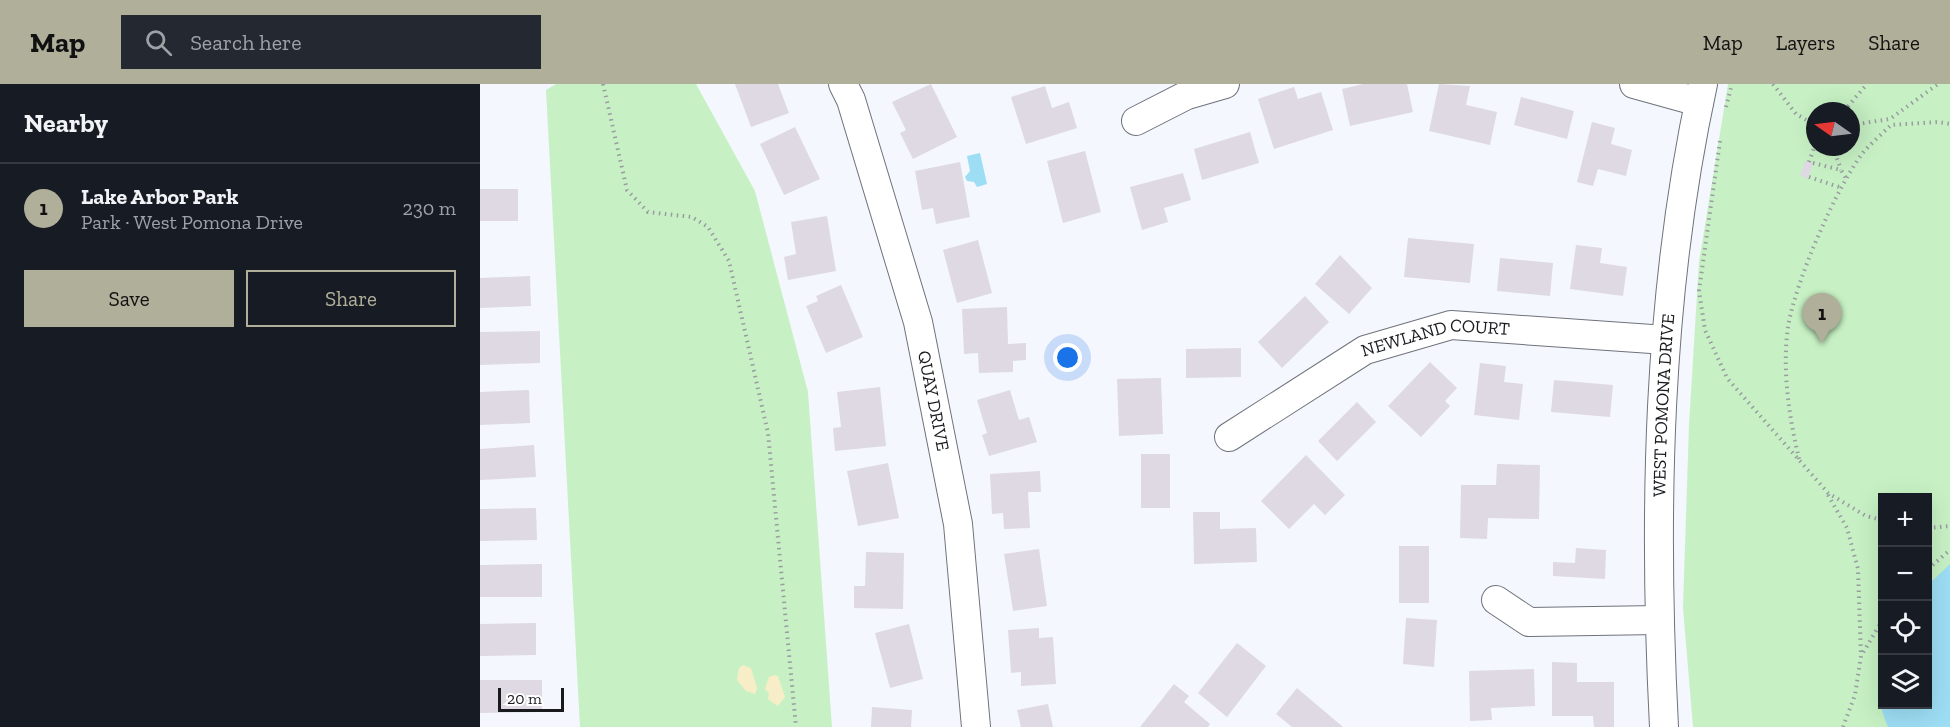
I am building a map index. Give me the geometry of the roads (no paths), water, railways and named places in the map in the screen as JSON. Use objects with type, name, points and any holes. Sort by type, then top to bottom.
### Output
[{"type":"street","name":"QUAY DRIVE","points":[[843,84],[851,100],[918,322],[958,524],[975,727]]},
{"type":"street","points":[[1136,121],[1187,95],[1225,84]]},
{"type":"street","points":[[1634,84],[1701,93]]},
{"type":"street","name":"WEST POMONA DRIVE","points":[[1664,727],[1659,620],[1659,482],[1666,340],[1680,220],[1701,93]]},
{"type":"street","name":"NEWLAND COURT","points":[[1229,437],[1365,350],[1451,325],[1666,340]]},
{"type":"street","points":[[1496,600],[1529,622],[1659,620]]},
{"type":"water","points":[[980,153],[987,184],[977,187],[974,182],[967,181],[965,177],[970,171],[967,156]]},
{"type":"water","points":[[1950,564],[1950,727],[1888,727],[1882,709],[1932,709],[1932,581]]},
{"type":"place","name":"Lake Arbor Park","points":[[1822,343]]}]
